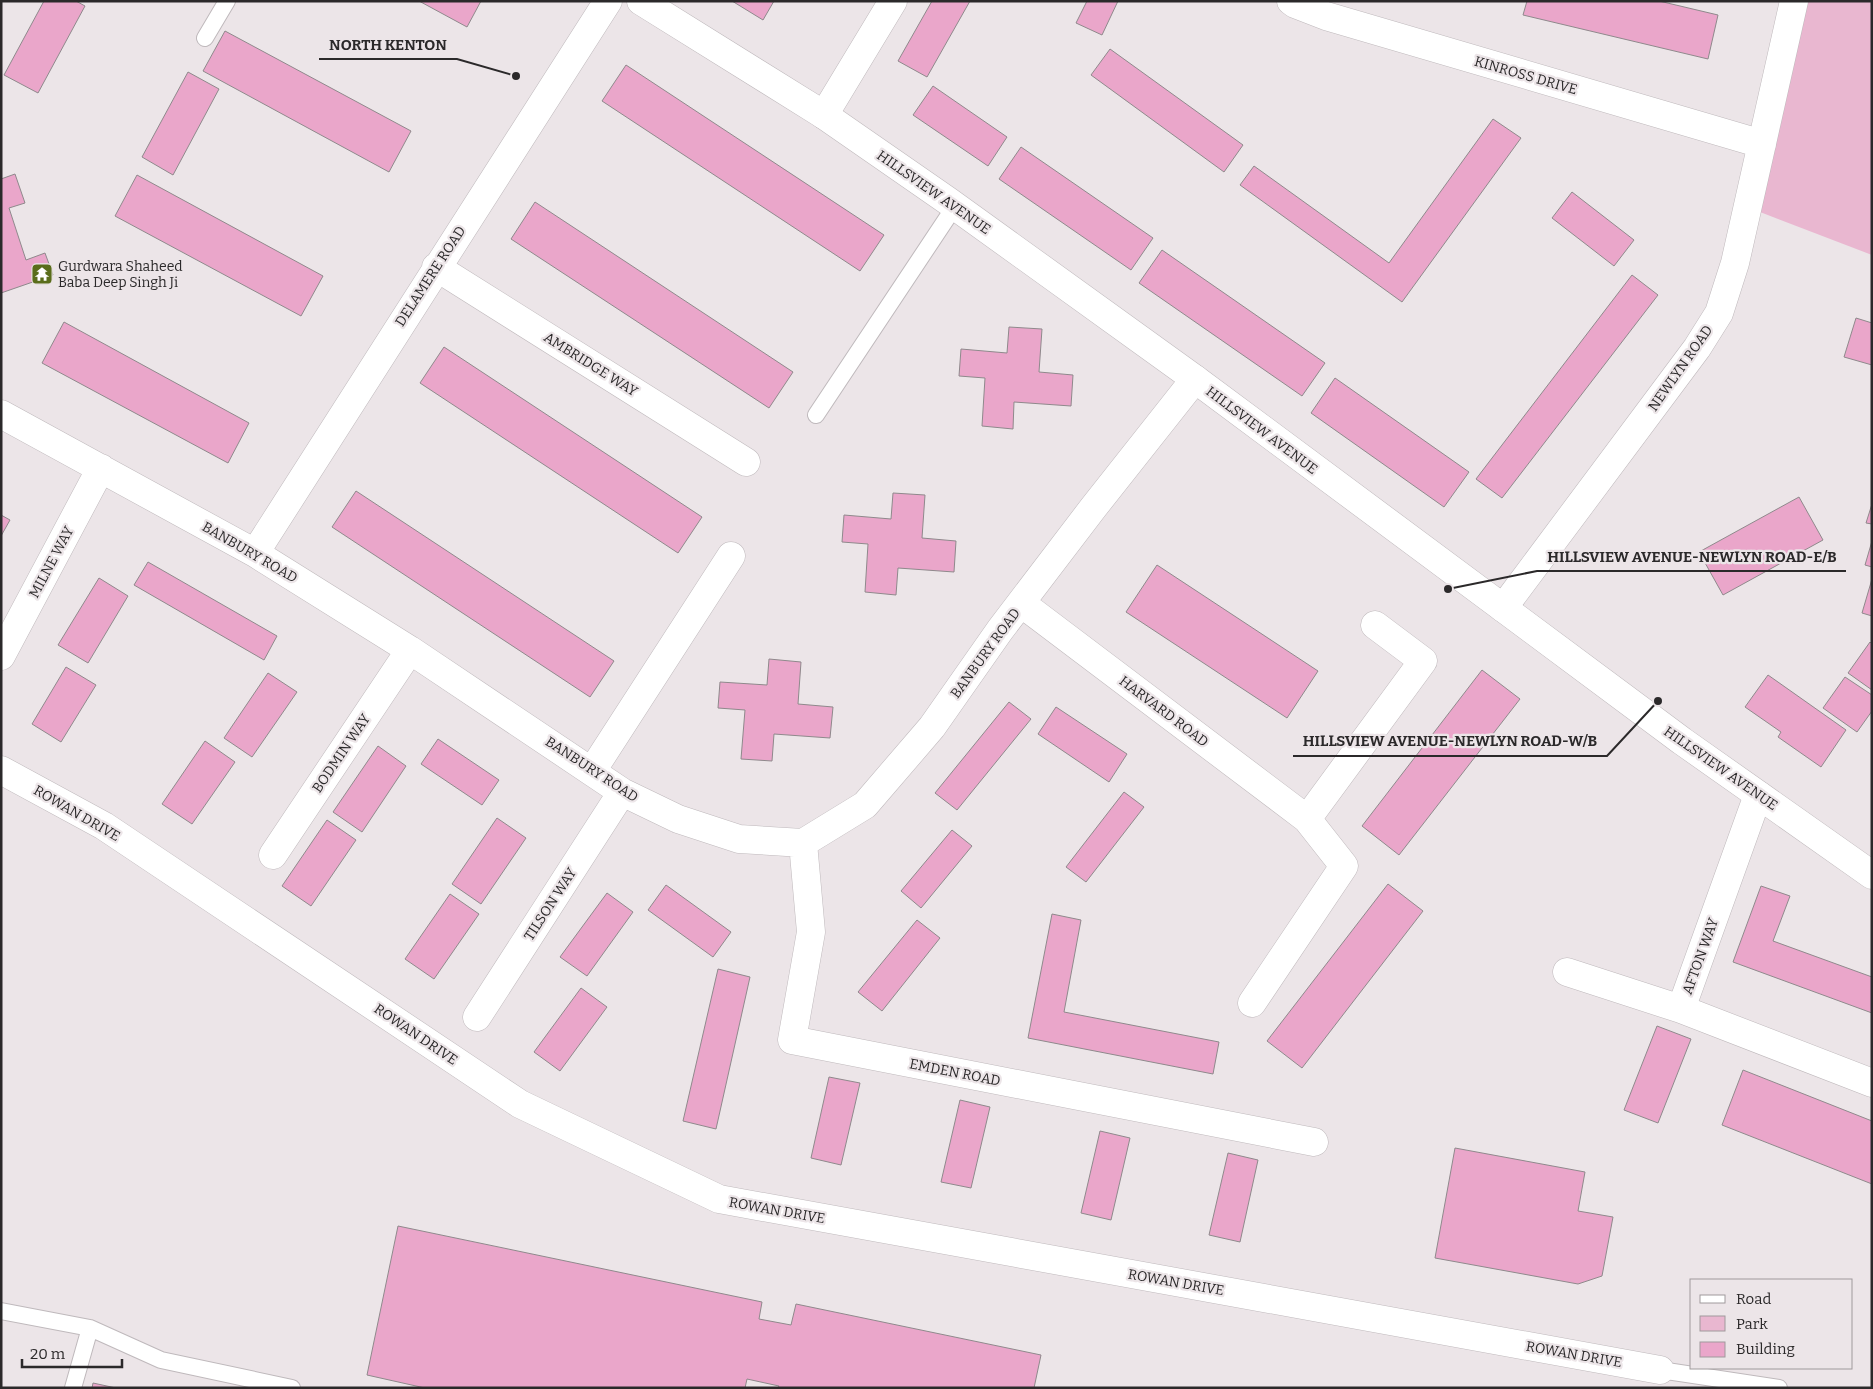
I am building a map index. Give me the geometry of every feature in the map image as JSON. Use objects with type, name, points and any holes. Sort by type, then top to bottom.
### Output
[{"type":"street","name":"DELAMERE ROAD","points":[[255,553],[436,267],[608,1]]},
{"type":"street","name":"HILLSVIEW AVENUE","points":[[641,1],[824,115],[955,206],[1195,380],[1674,735],[1872,875]]},
{"type":"street","points":[[824,115],[893,1]]},
{"type":"street","name":"KINROSS DRIVE","points":[[1291,1],[1326,16],[1762,144]]},
{"type":"street","name":"NEWLYN ROAD","points":[[1503,608],[1697,348],[1719,312],[1735,263],[1794,1]]},
{"type":"street","name":"AMBRIDGE WAY","points":[[436,267],[746,462]]},
{"type":"street","name":"BANBURY ROAD","points":[[1,414],[255,553],[410,650],[622,792],[678,819],[739,840],[803,843],[865,805],[932,727],[1021,603],[1099,500],[1195,380]]},
{"type":"street","name":"MILNE WAY","points":[[1,656],[101,468]]},
{"type":"street","points":[[592,771],[731,556]]},
{"type":"street","name":"HARVARD ROAD","points":[[1021,603],[1306,819],[1344,866],[1252,1003]]},
{"type":"street","points":[[1306,819],[1423,661],[1375,625]]},
{"type":"street","name":"BODMIN WAY","points":[[273,855],[410,650]]},
{"type":"street","name":"ROWAN DRIVE","points":[[1,770],[104,826],[520,1104],[719,1199],[1660,1370]]},
{"type":"street","name":"TILSON WAY","points":[[477,1017],[622,792]]},
{"type":"street","name":"AFTON WAY","points":[[1758,795],[1681,1009],[1872,1083]]},
{"type":"street","name":"EMDEN ROAD","points":[[803,843],[811,932],[792,1040],[1314,1142]]},
{"type":"street","points":[[1567,972],[1681,1009]]},
{"type":"lane","points":[[205,38],[227,1]]},
{"type":"lane","points":[[816,415],[955,206]]},
{"type":"lane","points":[[1,1311],[90,1328],[161,1360],[292,1388]]},
{"type":"lane","points":[[74,1388],[90,1328]]},
{"type":"lane","points":[[1660,1370],[1770,1387]]},
{"type":"green space","points":[[1804,1],[1872,1],[1872,255],[1760,212]]},
{"type":"building","points":[[44,1],[76,1],[85,6],[38,93],[4,75]]},
{"type":"building","points":[[419,1],[481,1],[467,27]]},
{"type":"building","points":[[732,1],[774,1],[763,20]]},
{"type":"building","points":[[932,1],[970,1],[927,77],[898,61]]},
{"type":"building","points":[[1087,1],[1118,1],[1102,35],[1076,23]]},
{"type":"building","points":[[1527,1],[1659,1],[1718,15],[1708,59],[1523,15]]},
{"type":"building","points":[[225,31],[411,131],[389,172],[203,71]]},
{"type":"building","points":[[1110,49],[1243,145],[1224,172],[1091,75]]},
{"type":"building","points":[[626,65],[884,235],[860,271],[602,101]]},
{"type":"building","points":[[188,72],[219,89],[173,175],[142,157]]},
{"type":"building","points":[[933,86],[1007,137],[988,166],[913,115]]},
{"type":"building","points":[[1493,119],[1521,138],[1402,302],[1240,185],[1254,166],[1389,263]]},
{"type":"building","points":[[1021,147],[1153,238],[1131,270],[999,179]]},
{"type":"building","points":[[15,174],[25,203],[9,208],[26,260],[45,253],[53,275],[1,293],[1,179]]},
{"type":"building","points":[[137,175],[323,276],[301,316],[115,216]]},
{"type":"building","points":[[1572,192],[1634,240],[1614,266],[1552,218]]},
{"type":"building","points":[[535,202],[793,372],[769,408],[511,239]]},
{"type":"building","points":[[1162,250],[1325,363],[1302,396],[1139,283]]},
{"type":"building","points":[[1632,275],[1658,295],[1502,498],[1476,479]]},
{"type":"building","points":[[1856,318],[1872,323],[1872,365],[1844,357]]},
{"type":"building","points":[[64,322],[249,423],[228,463],[42,363]]},
{"type":"building","points":[[1009,327],[1042,329],[1039,372],[1073,375],[1071,406],[1014,402],[1013,429],[982,426],[985,378],[959,376],[961,349],[1007,353]]},
{"type":"building","points":[[444,347],[702,517],[678,553],[420,383]]},
{"type":"building","points":[[1335,378],[1469,472],[1444,507],[1311,413]]},
{"type":"building","points":[[356,491],[614,661],[590,697],[332,527]]},
{"type":"building","points":[[893,493],[925,495],[922,538],[956,541],[954,572],[898,568],[896,595],[865,592],[868,544],[842,542],[844,515],[891,519]]},
{"type":"building","points":[[1799,497],[1823,540],[1723,595],[1699,552]]},
{"type":"building","points":[[1872,504],[1872,524],[1866,523]]},
{"type":"building","points":[[1,515],[10,520],[1,536]]},
{"type":"building","points":[[1872,541],[1872,567],[1865,565]]},
{"type":"building","points":[[148,562],[277,636],[264,660],[134,585]]},
{"type":"building","points":[[1157,565],[1318,671],[1287,718],[1126,612]]},
{"type":"building","points":[[99,578],[128,596],[88,663],[58,645]]},
{"type":"building","points":[[1872,579],[1872,616],[1862,613]]},
{"type":"building","points":[[1870,642],[1872,644],[1872,690],[1848,673]]},
{"type":"building","points":[[769,659],[801,662],[798,704],[833,707],[830,738],[774,734],[772,761],[741,759],[745,710],[718,708],[720,682],[767,685]]},
{"type":"building","points":[[66,667],[96,685],[61,742],[32,724]]},
{"type":"building","points":[[1482,670],[1520,699],[1399,855],[1362,826]]},
{"type":"building","points":[[268,673],[297,692],[252,757],[224,738]]},
{"type":"building","points":[[1768,675],[1846,730],[1821,767],[1778,737],[1781,732],[1745,707]]},
{"type":"building","points":[[1845,677],[1872,695],[1872,711],[1857,732],[1823,708]]},
{"type":"building","points":[[1009,702],[1031,719],[957,810],[935,793]]},
{"type":"building","points":[[1056,707],[1127,754],[1109,782],[1038,734]]},
{"type":"building","points":[[438,739],[499,780],[482,805],[421,764]]},
{"type":"building","points":[[205,741],[235,762],[192,824],[162,804]]},
{"type":"building","points":[[378,746],[406,766],[362,832],[333,812]]},
{"type":"building","points":[[1124,792],[1144,807],[1086,882],[1066,867]]},
{"type":"building","points":[[497,818],[526,838],[481,904],[452,884]]},
{"type":"building","points":[[327,820],[356,840],[311,906],[282,886]]},
{"type":"building","points":[[952,830],[972,846],[921,908],[901,891]]},
{"type":"building","points":[[1388,884],[1423,911],[1302,1068],[1267,1041]]},
{"type":"building","points":[[666,885],[731,932],[713,957],[648,910]]},
{"type":"building","points":[[1761,886],[1790,896],[1773,941],[1872,977],[1872,1013],[1733,962]]},
{"type":"building","points":[[607,893],[633,912],[587,976],[560,957]]},
{"type":"building","points":[[450,894],[479,914],[434,979],[405,959]]},
{"type":"building","points":[[1052,914],[1081,920],[1064,1012],[1219,1042],[1213,1074],[1028,1038]]},
{"type":"building","points":[[917,920],[940,938],[882,1011],[858,992]]},
{"type":"building","points":[[718,969],[750,977],[716,1129],[683,1121]]},
{"type":"building","points":[[581,988],[607,1007],[560,1071],[534,1052]]},
{"type":"building","points":[[1657,1026],[1691,1039],[1658,1123],[1624,1110]]},
{"type":"building","points":[[1743,1070],[1872,1121],[1872,1184],[1722,1125]]},
{"type":"building","points":[[829,1077],[860,1083],[841,1165],[811,1158]]},
{"type":"building","points":[[960,1100],[990,1107],[971,1188],[941,1182]]},
{"type":"building","points":[[1100,1131],[1130,1138],[1111,1220],[1081,1213]]},
{"type":"building","points":[[1455,1148],[1585,1172],[1578,1211],[1613,1217],[1602,1276],[1578,1284],[1435,1258]]},
{"type":"building","points":[[1228,1153],[1258,1160],[1240,1242],[1209,1235]]},
{"type":"building","points":[[398,1226],[762,1302],[759,1319],[791,1325],[796,1304],[1041,1355],[1034,1388],[778,1388],[779,1386],[747,1379],[745,1388],[425,1388],[367,1375]]},
{"type":"building","points":[[93,1383],[116,1388],[92,1388]]},
{"type":"place","name":"NORTH KENTON","points":[[516,76]]},
{"type":"place","name":"Gurdwara Shaheed Baba Deep Singh Ji","points":[[42,274]]},
{"type":"place","name":"HILLSVIEW AVENUE-NEWLYN ROAD-E/B","points":[[1448,589]]},
{"type":"place","name":"HILLSVIEW AVENUE-NEWLYN ROAD-W/B","points":[[1658,701]]}]
